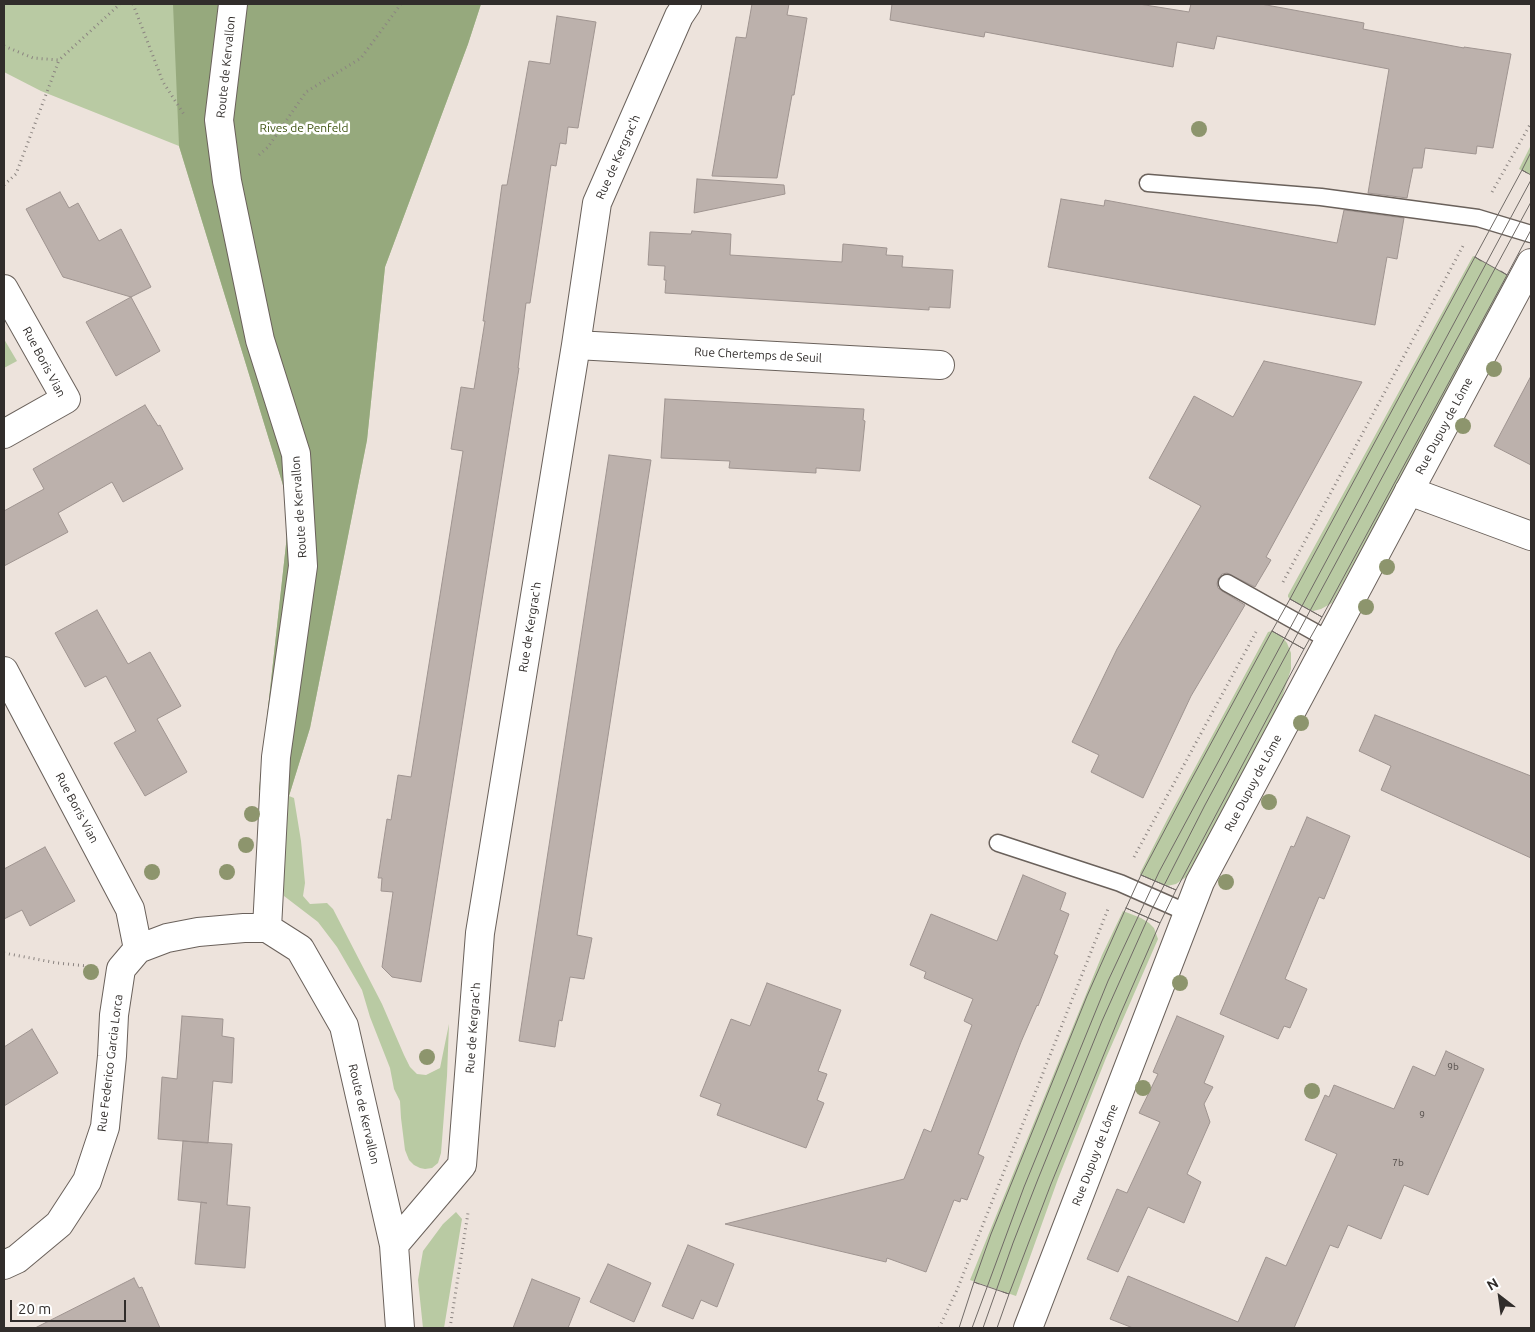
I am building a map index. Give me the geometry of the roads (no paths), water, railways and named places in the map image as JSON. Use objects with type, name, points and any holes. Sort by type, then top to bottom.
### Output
[{"type":"street","name":"Route de Kervallon","points":[[233,4],[219,120],[227,181],[260,340],[296,454],[303,566],[276,757],[267,928],[300,949],[344,1026],[394,1245],[400,1328]]},
{"type":"street","name":"Rue de Kergrac'h","points":[[394,1245],[462,1164],[480,933],[576,345],[597,203],[679,16],[687,4]]},
{"type":"street","name":"Rue Dupuy de Lôme","points":[[1028,1328],[1200,882],[1531,263]]},
{"type":"street","name":"Rue Boris Vian","points":[[4,289],[66,400],[4,434]]},
{"type":"street","name":"Rue Chertemps de Seuil","points":[[576,345],[940,366]]},
{"type":"street","points":[[1409,491],[1531,536]]},
{"type":"street","name":"Rue Boris Vian","points":[[4,672],[130,909],[138,949]]},
{"type":"street","points":[[138,949],[167,938],[198,932],[267,928]]},
{"type":"street","name":"Rue Federico Garcia Lorca","points":[[4,1265],[17,1260],[59,1224],[87,1181],[105,1127],[114,1015],[121,969],[138,949]]},
{"type":"lane","points":[[1148,182],[1321,198],[1478,218],[1531,234]]},
{"type":"lane","points":[[1227,583],[1329,640]]},
{"type":"lane","points":[[998,843],[1120,882],[1188,913]]},
{"type":"tram line","points":[[1527,173],[1522,170],[1531,152]]},
{"type":"tram line","points":[[1481,261],[1475,257],[1522,170],[1531,175]]},
{"type":"tram line","points":[[972,1328],[1024,1187],[1108,981],[1159,872],[1531,180]]},
{"type":"tram line","points":[[983,1328],[1038,1179],[1102,1021],[1152,909],[1205,805],[1531,202]]},
{"type":"tram line","points":[[1501,271],[1507,275],[1531,230]]},
{"type":"tram line","points":[[1475,257],[1507,275],[1322,617],[1290,599],[1475,257]]},
{"type":"tram line","points":[[1290,599],[1322,617],[1304,649],[1272,631],[1290,599]]},
{"type":"tram line","points":[[1272,631],[1304,649],[1176,890],[1141,875],[1272,631]]},
{"type":"tram line","points":[[1141,875],[1176,890],[1160,923],[1126,908],[1141,875]]},
{"type":"tram line","points":[[1126,908],[1160,923],[1051,1184],[1009,1294],[974,1282],[991,1234],[1087,996],[1126,908]]},
{"type":"tram line","points":[[959,1328],[974,1282],[979,1284]]},
{"type":"tram line","points":[[997,1328],[1009,1294],[1003,1292]]},
{"type":"park label","name":"Rives de Penfeld","points":[[304,128]]}]
